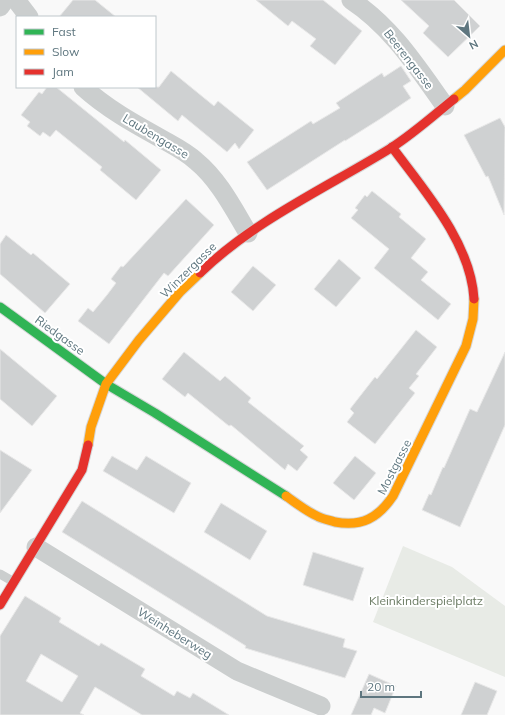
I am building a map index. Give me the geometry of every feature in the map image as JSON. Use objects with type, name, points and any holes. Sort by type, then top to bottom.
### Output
[{"type":"street","points":[[0,7],[6,0]]},
{"type":"street","points":[[16,0],[28,16]]},
{"type":"street","name":"Beerengasse","points":[[351,0],[385,27],[394,37],[445,106]]},
{"type":"street","name":"Winzergasse","points":[[0,605],[82,470],[87,454],[91,427],[106,384],[139,340],[180,292],[214,259],[248,233],[307,196],[392,147],[478,78],[505,50]]},
{"type":"street","name":"Laubengasse","points":[[84,88],[102,103],[186,153],[201,165],[222,190],[248,233]]},
{"type":"street","name":"Mostgasse","points":[[106,384],[155,413],[318,517],[339,523],[355,523],[370,520],[380,514],[387,507],[393,496],[466,346],[472,325],[474,302],[474,291],[470,274],[454,236],[430,198],[392,147]]},
{"type":"street","name":"Riedgasse","points":[[0,307],[106,384]]},
{"type":"street","name":"Weinheberweg","points":[[36,547],[237,671],[321,706]]},
{"type":"lane","points":[[0,574],[14,582]]},
{"type":"green space","name":"Kleinkinderspielplatz","points":[[403,546],[452,567],[505,606],[505,677],[373,622]]},
{"type":"building","points":[[73,0],[95,0],[115,16],[60,16]]},
{"type":"building","points":[[256,0],[323,0],[362,31],[335,65],[310,46],[316,39],[292,21],[288,26]]},
{"type":"building","points":[[401,0],[454,0],[480,26],[448,57],[423,33],[429,26]]},
{"type":"building","points":[[401,66],[411,81],[403,86],[411,98],[267,190],[247,162],[311,121],[313,124],[340,108],[336,103],[382,73],[384,77]]},
{"type":"building","points":[[171,71],[214,106],[218,101],[254,130],[239,149],[235,143],[227,152],[182,115],[178,121],[138,88],[159,87]]},
{"type":"building","points":[[46,88],[57,88],[124,142],[125,140],[161,170],[136,200],[100,170],[102,167],[56,130],[50,137],[43,132],[40,136],[27,126],[30,122],[21,115],[39,92],[42,94]]},
{"type":"building","points":[[500,118],[505,127],[504,215],[488,176],[486,177],[464,135]]},
{"type":"building","points":[[372,191],[401,214],[399,217],[426,239],[411,258],[428,272],[421,280],[451,304],[438,320],[374,268],[389,249],[351,218],[358,210],[355,208],[365,195],[367,197]]},
{"type":"building","points":[[186,199],[214,225],[168,276],[164,273],[109,344],[78,321],[88,308],[93,312],[116,283],[111,279],[121,266],[123,267]]},
{"type":"building","points":[[6,235],[31,255],[33,253],[70,284],[45,313],[0,274],[0,244]]},
{"type":"building","points":[[339,259],[361,278],[336,307],[314,289]]},
{"type":"building","points":[[253,266],[276,285],[253,311],[231,292]]},
{"type":"building","points":[[416,330],[437,347],[416,374],[419,376],[409,388],[415,393],[375,444],[347,422],[354,413],[350,409],[375,377],[377,379]]},
{"type":"building","points":[[0,349],[57,396],[32,426],[0,399]]},
{"type":"building","points":[[184,352],[220,381],[225,376],[251,398],[248,402],[304,446],[300,450],[308,457],[297,471],[288,464],[285,470],[231,425],[229,426],[188,393],[185,397],[162,379]]},
{"type":"building","points":[[505,352],[505,425],[460,527],[422,510],[429,494],[431,495],[443,467],[444,468],[470,409],[477,412]]},
{"type":"building","points":[[0,450],[32,470],[0,513]]},
{"type":"building","points":[[112,456],[137,470],[146,456],[191,483],[174,513],[103,471]]},
{"type":"building","points":[[355,456],[376,473],[354,500],[333,483]]},
{"type":"building","points":[[82,501],[267,616],[345,639],[343,647],[357,651],[345,678],[245,648],[246,646],[62,532]]},
{"type":"building","points":[[221,503],[267,531],[250,560],[204,532]]},
{"type":"building","points":[[313,552],[364,568],[353,601],[303,585]]},
{"type":"building","points":[[25,596],[61,618],[59,622],[99,646],[101,643],[145,669],[141,676],[174,696],[177,691],[190,698],[193,693],[229,715],[142,715],[95,687],[80,713],[84,715],[0,715],[0,636]],"holes":[[[41,654],[78,676],[62,702],[26,681]]]},
{"type":"building","points":[[369,674],[396,686],[385,713],[374,708],[371,715],[351,715]]},
{"type":"building","points":[[475,682],[497,691],[487,715],[461,715]]},
{"type":"traffic: fast","points":[[0,307],[106,384],[155,413],[286,496]]},
{"type":"traffic: slow","points":[[454,99],[505,50]]},
{"type":"traffic: slow","points":[[88,445],[91,427],[106,384],[139,340],[180,292],[200,273]]},
{"type":"traffic: slow","points":[[286,496],[301,507],[321,518],[345,523],[361,522],[368,519],[387,504],[393,496],[466,346],[473,319],[474,299]]},
{"type":"traffic: jam","points":[[200,273],[221,254],[267,221],[399,143],[454,99]]},
{"type":"traffic: jam","points":[[392,147],[431,199],[455,238],[471,278],[474,299]]},
{"type":"traffic: jam","points":[[0,605],[82,470],[88,445]]}]
